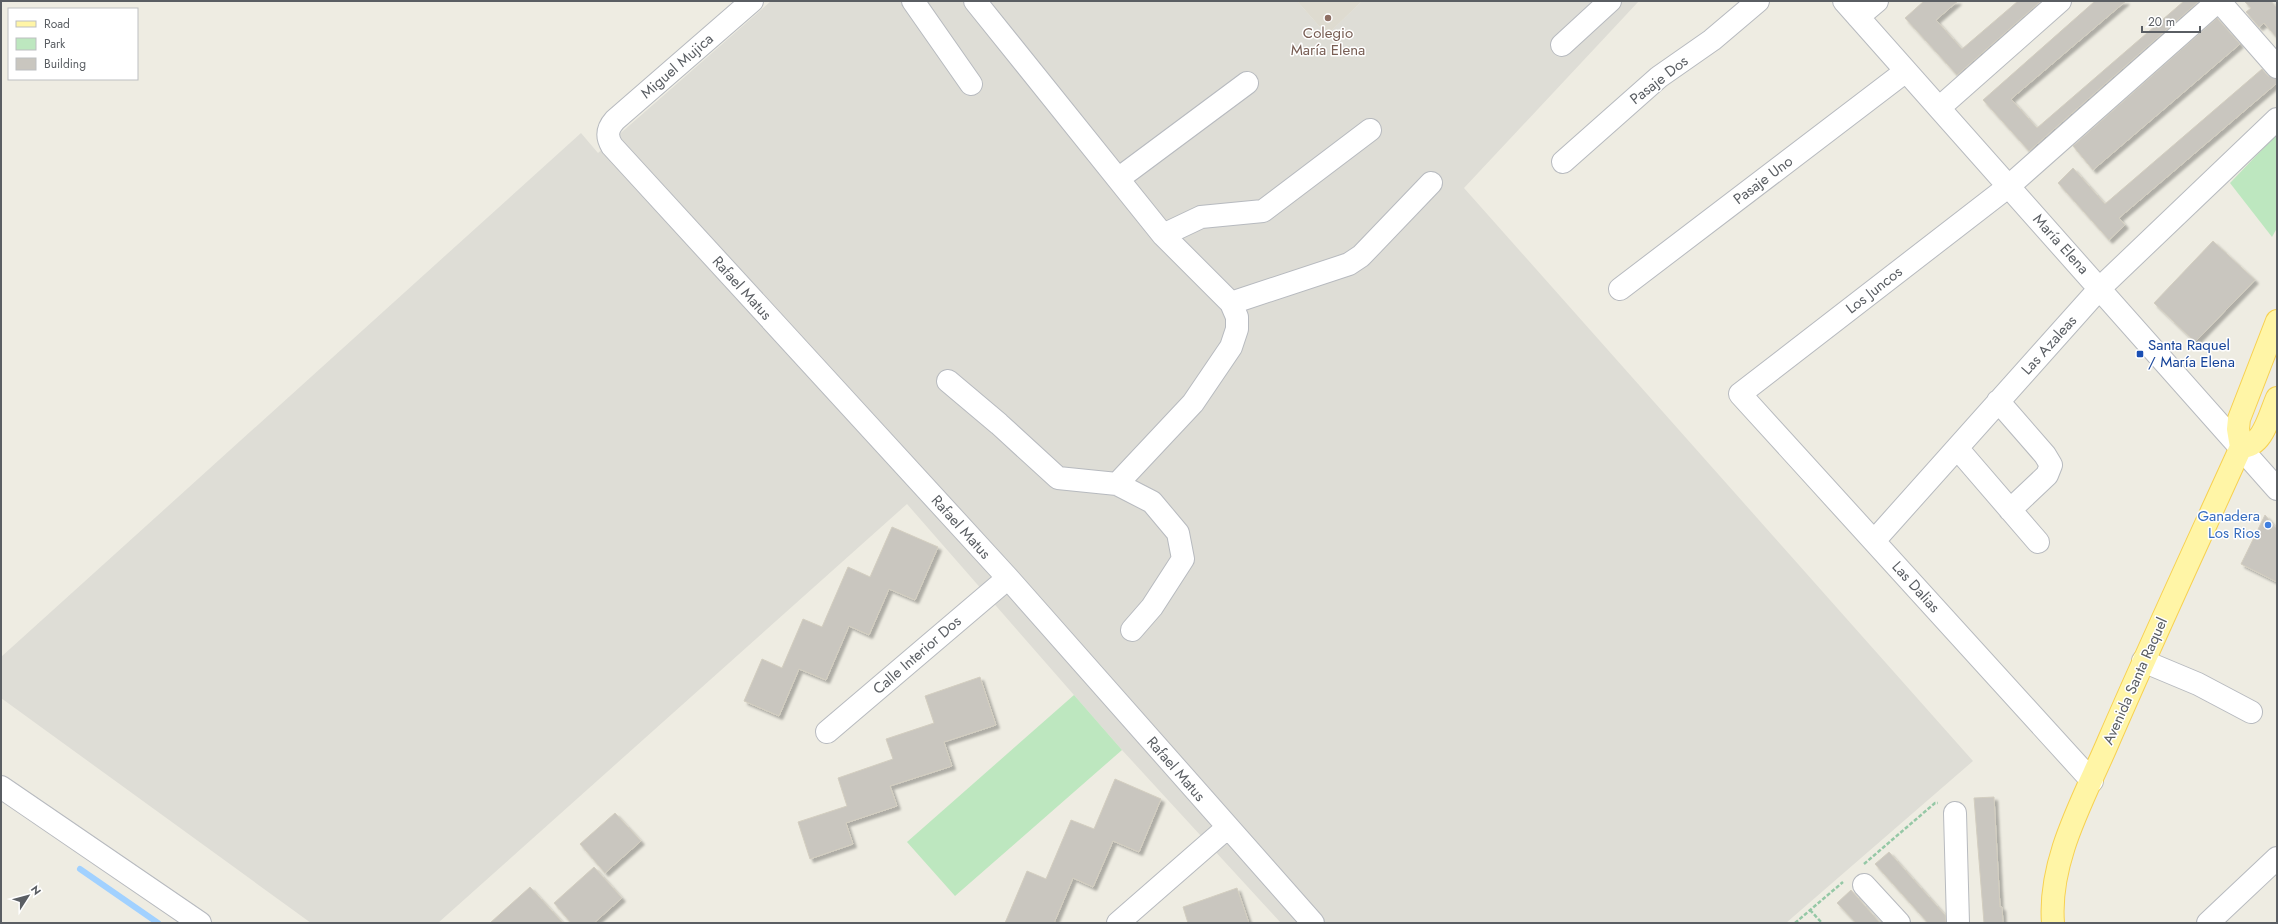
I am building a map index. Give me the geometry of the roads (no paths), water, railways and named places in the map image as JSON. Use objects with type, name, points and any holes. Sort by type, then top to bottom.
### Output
[{"type":"main road","points":[[2277,321],[2239,419],[2238,433],[2241,446],[2253,444],[2259,438],[2277,398]]},
{"type":"main road","name":"Avenida Santa Raquel","points":[[2053,923],[2053,895],[2059,866],[2070,832],[2143,661],[2241,446]]},
{"type":"street","name":"Miguel Mujica","points":[[608,134],[609,129],[615,120],[752,1]]},
{"type":"street","points":[[913,1],[971,84]]},
{"type":"street","points":[[975,1],[1164,235],[1231,303],[1237,317],[1237,329],[1231,347],[1193,403],[1117,484]]},
{"type":"street","points":[[1562,45],[1610,1]]},
{"type":"street","name":"Pasaje Dos","points":[[1563,162],[1659,77],[1712,40],[1758,1]]},
{"type":"street","name":"María Elena","points":[[1844,1],[2241,446],[2277,489]]},
{"type":"street","points":[[1858,17],[1877,1]]},
{"type":"street","points":[[1939,108],[2060,1]]},
{"type":"street","points":[[2218,1],[2277,67]]},
{"type":"street","name":"Los Juncos","points":[[1740,394],[2009,186],[2218,1]]},
{"type":"street","name":"Pasaje Uno","points":[[1620,289],[1906,71]]},
{"type":"street","points":[[1118,179],[1247,83]]},
{"type":"street","name":"Las Azaleas","points":[[1874,541],[2100,288],[2277,119]]},
{"type":"street","points":[[1164,235],[1201,217],[1263,210],[1370,130]]},
{"type":"street","name":"Rafael Matus","points":[[608,134],[609,140],[617,152],[1008,578],[1313,923]]},
{"type":"street","points":[[1231,303],[1349,264],[1361,256],[1431,184]]},
{"type":"street","points":[[948,381],[999,424],[1058,478],[1117,484],[1152,502],[1178,533],[1183,559],[1152,607],[1132,630]]},
{"type":"street","name":"Las Dalias","points":[[1740,394],[2092,781]]},
{"type":"street","points":[[1998,402],[2045,455],[2051,465],[2050,471],[2047,475],[2010,510]]},
{"type":"street","points":[[1957,448],[2038,542]]},
{"type":"street","name":"Calle Interior Dos","points":[[827,732],[1008,578]]},
{"type":"street","points":[[2143,661],[2198,684],[2251,712]]},
{"type":"street","points":[[1,788],[200,923]]},
{"type":"street","points":[[1955,813],[1958,923]]},
{"type":"street","points":[[1118,923],[1228,827]]},
{"type":"street","points":[[2208,923],[2277,858]]},
{"type":"street","points":[[1856,878],[1899,923]]},
{"type":"waterway","points":[[80,869],[158,923]]},
{"type":"place","name":"Colegio María Elena","points":[[1328,18]]},
{"type":"place","name":"Santa Raquel / María Elena","points":[[2140,354]]},
{"type":"place","name":"Ganadera Los Rios","points":[[2268,525]]}]
